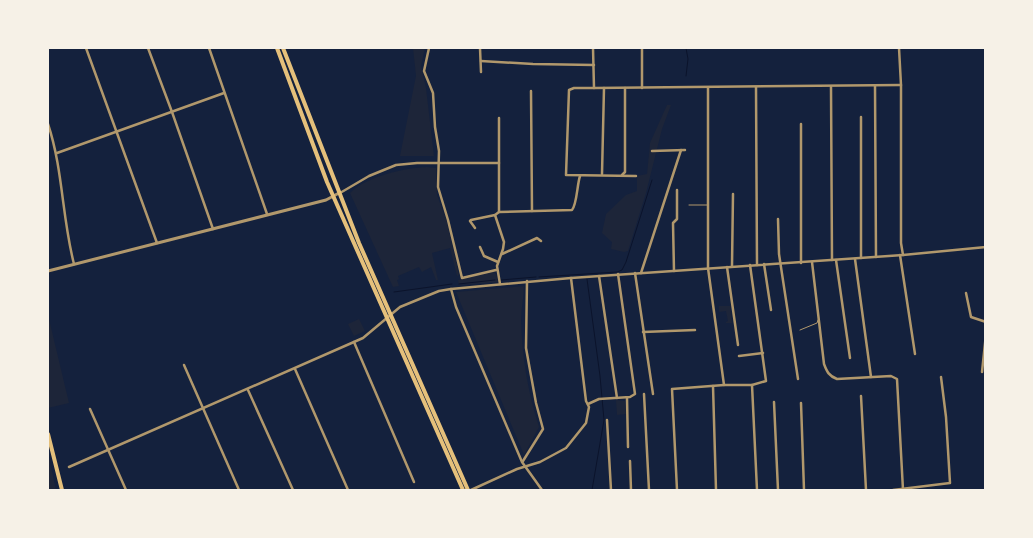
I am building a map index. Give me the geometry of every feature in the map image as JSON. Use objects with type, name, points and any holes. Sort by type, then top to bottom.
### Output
[{"type":"main road","points":[[278,48],[333,196],[470,490]]},
{"type":"main road","points":[[284,48],[338,193],[463,490]]},
{"type":"main road","points":[[48,434],[62,490]]},
{"type":"street","points":[[86,48],[158,243]]},
{"type":"street","points":[[148,48],[213,229]]},
{"type":"street","points":[[209,48],[267,214]]},
{"type":"street","points":[[429,48],[424,71],[433,93],[435,127],[439,151],[438,188],[462,278],[496,270]]},
{"type":"street","points":[[480,48],[481,72]]},
{"type":"street","points":[[594,48],[594,88]]},
{"type":"street","points":[[642,48],[642,88]]},
{"type":"street","points":[[899,48],[901,85],[901,243],[914,354]]},
{"type":"street","points":[[481,61],[594,65]]},
{"type":"street","points":[[636,176],[602,174],[568,176],[565,172],[568,92],[570,89],[901,85]]},
{"type":"street","points":[[831,86],[832,260]]},
{"type":"street","points":[[875,86],[876,257]]},
{"type":"street","points":[[756,87],[757,265]]},
{"type":"street","points":[[602,174],[604,88]]},
{"type":"street","points":[[622,175],[624,172],[625,88]]},
{"type":"street","points":[[708,88],[708,268],[724,385]]},
{"type":"street","points":[[531,92],[532,211]]},
{"type":"street","points":[[57,153],[224,93]]},
{"type":"street","points":[[861,117],[861,258]]},
{"type":"street","points":[[499,118],[499,212]]},
{"type":"street","points":[[48,124],[57,153],[70,248],[74,264]]},
{"type":"street","points":[[801,124],[801,262]]},
{"type":"street","points":[[641,273],[683,150],[652,151]]},
{"type":"street","points":[[48,270],[324,200],[387,168],[405,164],[499,163]]},
{"type":"street","points":[[474,228],[471,220],[495,215],[499,212],[574,209],[576,189],[580,176]]},
{"type":"street","points":[[674,271],[673,223],[677,219],[677,190]]},
{"type":"street","points":[[732,266],[734,194]]},
{"type":"street","points":[[495,215],[503,238],[503,249],[496,270],[500,284]]},
{"type":"street","points":[[778,219],[780,264],[798,379]]},
{"type":"street","points":[[501,255],[537,238],[541,242]]},
{"type":"street","points":[[480,247],[484,256],[498,262]]},
{"type":"street","points":[[70,467],[354,342],[369,334],[405,304],[439,291],[527,281],[855,259],[986,247]]},
{"type":"street","points":[[855,259],[871,377]]},
{"type":"street","points":[[836,260],[850,358]]},
{"type":"street","points":[[812,262],[824,364],[828,373],[831,377],[837,379],[891,376],[897,379],[903,490]]},
{"type":"street","points":[[764,264],[771,310]]},
{"type":"street","points":[[677,490],[672,389],[752,385],[763,383],[767,378],[750,265]]},
{"type":"street","points":[[727,267],[738,344]]},
{"type":"street","points":[[635,273],[653,394]]},
{"type":"street","points":[[588,404],[599,399],[633,397],[635,392],[618,274]]},
{"type":"street","points":[[599,276],[617,398]]},
{"type":"street","points":[[470,490],[552,456],[571,444],[586,423],[589,413],[586,402],[571,278]]},
{"type":"street","points":[[522,462],[543,429],[536,404],[526,348],[527,281]]},
{"type":"street","points":[[450,289],[456,308],[522,462],[542,490]]},
{"type":"street","points":[[966,293],[970,317],[986,322]]},
{"type":"street","points":[[643,332],[695,330]]},
{"type":"street","points":[[982,372],[986,334]]},
{"type":"street","points":[[354,342],[414,482]]},
{"type":"street","points":[[739,356],[764,353]]},
{"type":"street","points":[[184,364],[239,490]]},
{"type":"street","points":[[295,369],[348,490]]},
{"type":"street","points":[[893,490],[950,483],[946,417],[941,377]]},
{"type":"street","points":[[752,385],[757,490]]},
{"type":"street","points":[[713,386],[716,490]]},
{"type":"street","points":[[248,390],[293,490]]},
{"type":"street","points":[[644,394],[649,490]]},
{"type":"street","points":[[861,396],[866,490]]},
{"type":"street","points":[[627,398],[628,447]]},
{"type":"street","points":[[774,402],[778,490]]},
{"type":"street","points":[[801,403],[804,490]]},
{"type":"street","points":[[90,409],[126,490]]},
{"type":"street","points":[[607,420],[611,490]]},
{"type":"street","points":[[630,461],[631,490]]},
{"type":"lane","points":[[689,205],[708,205]]},
{"type":"lane","points":[[800,330],[817,323],[819,320]]},
{"type":"shaded area","points":[[413,48],[425,48],[421,66],[426,88],[434,156],[400,156],[416,76]]},
{"type":"shaded area","points":[[667,105],[671,105],[662,129],[646,193],[628,251],[611,249],[612,242],[602,233],[606,214],[626,195],[637,191],[637,176],[647,174],[650,143]]},
{"type":"shaded area","points":[[427,167],[436,168],[437,195],[447,222],[459,275],[457,276],[450,248],[432,253],[438,280],[436,280],[431,267],[422,272],[419,267],[398,276],[399,286],[393,287],[350,193],[366,182],[387,174]]},
{"type":"shaded area","points":[[493,272],[496,274],[498,282],[459,285],[458,280]]},
{"type":"shaded area","points":[[524,286],[521,320],[523,348],[526,375],[539,427],[524,455],[456,292]]},
{"type":"shaded area","points":[[719,306],[730,306],[732,323],[726,323],[728,321],[726,311],[719,312]]},
{"type":"shaded area","points":[[48,315],[69,403],[48,408]]},
{"type":"shaded area","points":[[359,319],[365,331],[354,336],[348,324]]},
{"type":"shaded area","points":[[616,400],[625,401],[626,414],[617,415]]},
{"type":"shaded area","points":[[48,453],[56,490],[48,490]]},
{"type":"waterway","points":[[686,48],[688,59],[686,76]]},
{"type":"waterway","points":[[539,277],[617,272],[622,270],[652,180]]},
{"type":"waterway","points":[[501,280],[536,277]]},
{"type":"waterway","points":[[587,279],[604,420],[592,490]]},
{"type":"waterway","points":[[459,284],[495,280]]},
{"type":"waterway","points":[[394,292],[452,284]]}]
